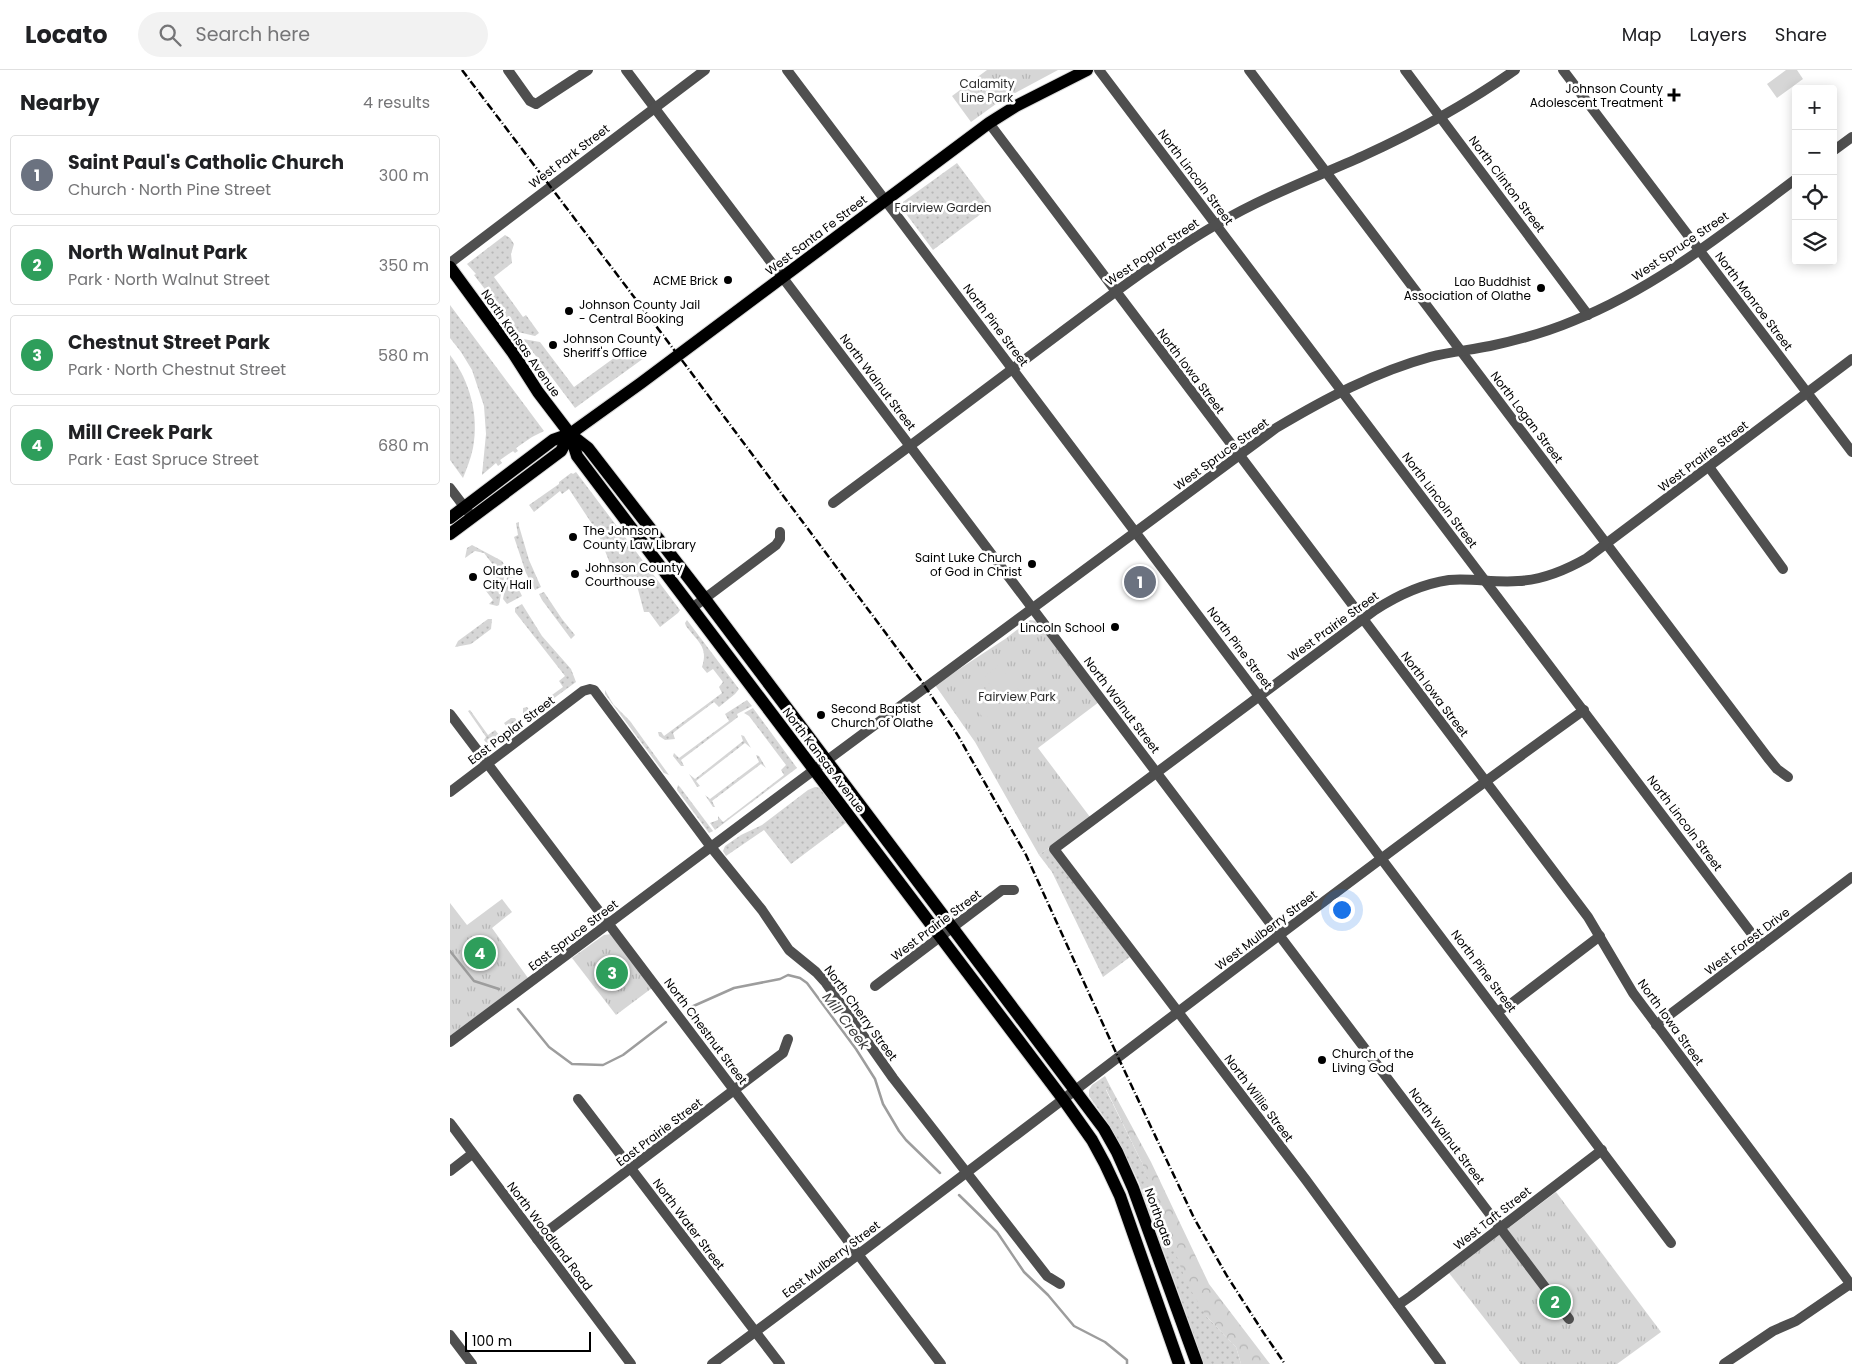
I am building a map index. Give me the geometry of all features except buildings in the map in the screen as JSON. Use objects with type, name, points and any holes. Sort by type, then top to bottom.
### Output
[{"type":"main road","name":"West Santa Fe Street","points":[[450,518],[553,440],[570,434],[783,278],[989,123],[1016,106],[1087,70]]},
{"type":"main road","name":"North Kansas Avenue","points":[[450,268],[513,353],[538,392],[570,434],[588,448],[705,599],[1075,1090]]},
{"type":"main road","name":"West Santa Fe Street","points":[[450,534],[561,450],[570,434]]},
{"type":"main road","name":"North Kansas Avenue","points":[[570,434],[577,456],[1063,1099]]},
{"type":"main road","name":"Northgate","points":[[1075,1090],[1104,1129],[1117,1152],[1133,1188],[1196,1364]]},
{"type":"main road","points":[[1063,1099],[1092,1140],[1116,1188],[1179,1364]]},
{"type":"street","points":[[508,70],[530,101],[536,104],[588,70]]},
{"type":"street","name":"North Walnut Street","points":[[626,70],[1569,1319]]},
{"type":"street","name":"West Park Street","points":[[450,263],[705,70]]},
{"type":"street","name":"North Pine Street","points":[[787,70],[1672,1243]]},
{"type":"street","name":"North Lincoln Street","points":[[1099,70],[1761,946]]},
{"type":"street","name":"North Logan Street","points":[[1249,70],[1768,758],[1777,769],[1788,777]]},
{"type":"street","name":"North Clinton Street","points":[[1405,70],[1588,315]]},
{"type":"street","name":"West Poplar Street","points":[[833,504],[1116,292],[1169,254],[1216,224],[1263,199],[1398,139],[1441,117],[1515,70]]},
{"type":"street","name":"North Monroe Street","points":[[1563,70],[1852,452]]},
{"type":"street","name":"North Iowa Street","points":[[989,123],[1588,918],[1656,1025],[1851,1285]]},
{"type":"street","points":[[1837,148],[1852,137]]},
{"type":"street","name":"West Spruce Street","points":[[711,847],[1239,454],[1283,424],[1374,376],[1406,365],[1461,351],[1512,341],[1550,330],[1588,315],[1627,296],[1668,272],[1792,182]]},
{"type":"street","name":"West Prairie Street","points":[[1054,850],[1362,619],[1393,598],[1412,590],[1449,580],[1519,581],[1565,570],[1607,544],[1852,359]]},
{"type":"street","points":[[1709,467],[1783,569]]},
{"type":"street","points":[[450,488],[472,517]]},
{"type":"street","points":[[692,608],[776,545],[780,539],[780,532]]},
{"type":"street","name":"East Poplar Street","points":[[450,792],[587,689]]},
{"type":"street","name":"North Cherry Street","points":[[587,689],[594,690],[599,695],[711,847],[762,910],[788,950],[816,972],[826,983],[893,1078],[965,1173],[1047,1276],[1060,1284]]},
{"type":"street","name":"West Mulberry Street","points":[[965,1173],[1485,781],[1584,710]]},
{"type":"street","name":"North Chestnut Street","points":[[450,714],[941,1364]]},
{"type":"street","name":"East Spruce Street","points":[[450,1042],[711,847]]},
{"type":"street","name":"North Willie Street","points":[[1054,850],[1441,1364]]},
{"type":"street","name":"West Forest Drive","points":[[1656,1025],[1852,877]]},
{"type":"street","name":"West Prairie Street","points":[[875,986],[1002,890],[1014,890]]},
{"type":"street","points":[[1498,1011],[1512,1003],[1600,936]]},
{"type":"street","name":"East Prairie Street","points":[[537,1240],[784,1053],[788,1040]]},
{"type":"street","name":"North Water Street","points":[[578,1099],[780,1364]]},
{"type":"street","name":"North Woodland Road","points":[[450,1123],[631,1364]]},
{"type":"street","name":"West Taft Street","points":[[1398,1305],[1602,1150]]},
{"type":"street","points":[[450,1172],[472,1154]]},
{"type":"street","name":"East Mulberry Street","points":[[712,1364],[965,1173]]},
{"type":"street","points":[[1724,1364],[1772,1331],[1796,1322],[1851,1285]]},
{"type":"street","points":[[450,1335],[472,1364]]},
{"type":"green space","name":"Calamity Line Park","points":[[987,70],[1058,70],[1000,101],[971,122],[952,96]]},
{"type":"green space","points":[[1786,70],[1797,70],[1803,79],[1792,85],[1792,87],[1777,98],[1767,84]]},
{"type":"green space","name":"Fairview Garden","points":[[957,163],[990,207],[933,250],[904,211],[903,202]]},
{"type":"green space","points":[[505,235],[514,244],[511,254],[512,263],[494,277],[523,317],[526,315],[539,333],[535,336],[518,332],[467,264]]},
{"type":"green space","points":[[450,305],[544,431],[516,448],[518,451],[515,453],[513,451],[500,460],[502,463],[498,466],[496,463],[482,475],[486,434],[484,406],[472,370],[450,338]]},
{"type":"green space","points":[[523,339],[540,342],[574,387],[625,350],[631,358],[640,352],[644,358],[575,408]]},
{"type":"green space","points":[[450,355],[468,387],[474,411],[475,436],[470,459],[463,478],[450,460]]},
{"type":"green space","points":[[576,472],[680,610],[660,627],[649,612],[644,612],[635,578],[618,584],[598,533],[569,489],[562,494],[560,491],[534,512],[529,505],[571,473]]},
{"type":"green space","points":[[519,522],[529,560],[541,587],[535,590],[526,573],[514,537],[518,535],[516,523]]},
{"type":"green space","points":[[472,545],[502,561],[506,567],[499,605],[497,606],[489,604],[493,600],[486,591],[487,587],[496,580],[497,570],[484,553],[475,551],[465,558],[467,548]]},
{"type":"green space","points":[[510,571],[522,596],[507,604],[503,599],[508,572]]},
{"type":"green space","points":[[544,592],[575,635],[571,639],[542,600],[539,594]]},
{"type":"green space","points":[[522,604],[542,636],[571,669],[576,682],[527,718],[523,713],[523,708],[527,707],[530,711],[563,687],[559,681],[565,676],[515,612],[515,608]]},
{"type":"green space","points":[[488,619],[492,619],[491,629],[471,644],[455,647],[458,641]]},
{"type":"green space","points":[[687,620],[739,689],[719,707],[714,702],[673,733],[675,739],[665,740],[659,736],[658,732],[661,732],[664,736],[722,693],[719,687],[723,682],[713,669],[707,673],[702,667],[704,660],[703,649],[686,626]]},
{"type":"green space","name":"Fairview Park","points":[[1030,620],[1037,621],[1099,702],[1038,748],[1090,817],[1039,855],[975,742],[935,685],[1005,639]]},
{"type":"green space","points":[[999,665],[1020,692],[1004,704],[984,677]]},
{"type":"green space","points":[[979,681],[999,708],[984,719],[964,693]]},
{"type":"green space","points":[[605,690],[613,704],[630,721],[669,775],[664,773],[605,694]]},
{"type":"green space","points":[[747,700],[752,706],[737,714],[738,717],[681,760],[684,766],[681,766],[673,756],[674,753],[679,758],[729,721],[725,714]]},
{"type":"green space","points":[[753,708],[797,768],[715,830],[710,823],[718,820],[718,816],[723,822],[784,775],[781,770],[786,765],[749,716],[744,713]]},
{"type":"green space","points":[[470,710],[488,735],[495,730],[500,736],[509,730],[504,723],[511,718],[515,718],[519,724],[490,747],[484,740],[486,737],[468,711]]},
{"type":"green space","points":[[741,735],[744,736],[751,748],[745,743],[696,781],[700,786],[697,787],[689,774],[695,779],[743,741]]},
{"type":"green space","points":[[756,755],[759,756],[766,768],[761,764],[712,801],[715,807],[713,807],[705,795],[710,799],[759,762]]},
{"type":"green space","points":[[678,785],[713,831],[709,833],[677,790]]},
{"type":"green space","points":[[815,787],[821,788],[847,822],[791,864],[764,830],[726,856],[723,851],[725,846],[741,835],[762,825],[808,790]]},
{"type":"green space","points":[[1048,848],[1130,957],[1103,977],[1052,872],[1039,855]]},
{"type":"green space","points":[[502,899],[512,912],[492,928],[528,978],[450,1036],[450,903],[467,925]]},
{"type":"green space","points":[[611,934],[652,988],[616,1015],[572,958],[604,935]]},
{"type":"green space","points":[[1105,1076],[1110,1086],[1106,1090],[1142,1163],[1207,1317],[1236,1347],[1241,1364],[1204,1364],[1139,1183],[1106,1120],[1089,1096],[1089,1090],[1092,1085]]},
{"type":"green space","points":[[1110,1086],[1151,1162],[1209,1284],[1270,1364],[1241,1364],[1236,1347],[1207,1317],[1187,1284],[1142,1163],[1106,1089]]},
{"type":"green space","points":[[1556,1192],[1661,1332],[1617,1364],[1520,1364],[1449,1273]]},
{"type":"waterway","name":"Mill Creek","points":[[450,951],[474,981],[499,989]]},
{"type":"waterway","name":"Mill Creek","points":[[689,1008],[734,988],[780,979],[788,975],[800,978],[807,983],[856,1049],[875,1079],[883,1104],[899,1131],[940,1173]]},
{"type":"waterway","name":"Mill Creek","points":[[518,1009],[549,1047],[572,1064],[603,1065],[623,1055],[666,1022]]},
{"type":"waterway","name":"Mill Creek","points":[[959,1195],[997,1232],[1024,1272],[1048,1295],[1074,1326],[1105,1342],[1127,1360],[1127,1364]]},
{"type":"railway","points":[[462,70],[920,679],[957,734],[1026,855],[1194,1218],[1227,1276],[1285,1364]]},
{"type":"place","name":"Johnson County Adolescent Treatment","points":[[1674,95]]},
{"type":"place","name":"ACME Brick","points":[[728,280]]},
{"type":"place","name":"Lao Buddhist Association of Olathe","points":[[1541,288]]},
{"type":"place","name":"Johnson County Jail - Central Booking","points":[[569,311]]},
{"type":"place","name":"Johnson County Sheriff's Office","points":[[553,345]]},
{"type":"place","name":"The Johnson County Law Library","points":[[573,537]]},
{"type":"place","name":"Saint Luke Church of God in Christ","points":[[1032,564]]},
{"type":"place","name":"Johnson County Courthouse","points":[[575,574]]},
{"type":"place","name":"Olathe City Hall","points":[[473,577]]},
{"type":"place","name":"Saint Paul's Catholic Church","points":[[1140,582]]},
{"type":"place","name":"Lincoln School","points":[[1115,627]]},
{"type":"place","name":"Second Baptist Church of Olathe","points":[[821,715]]},
{"type":"place","name":"Mill Creek Park","points":[[480,953]]},
{"type":"place","name":"Chestnut Street Park","points":[[612,973]]},
{"type":"place","name":"Church of the Living God","points":[[1322,1060]]},
{"type":"place","name":"North Walnut Park","points":[[1555,1302]]}]
